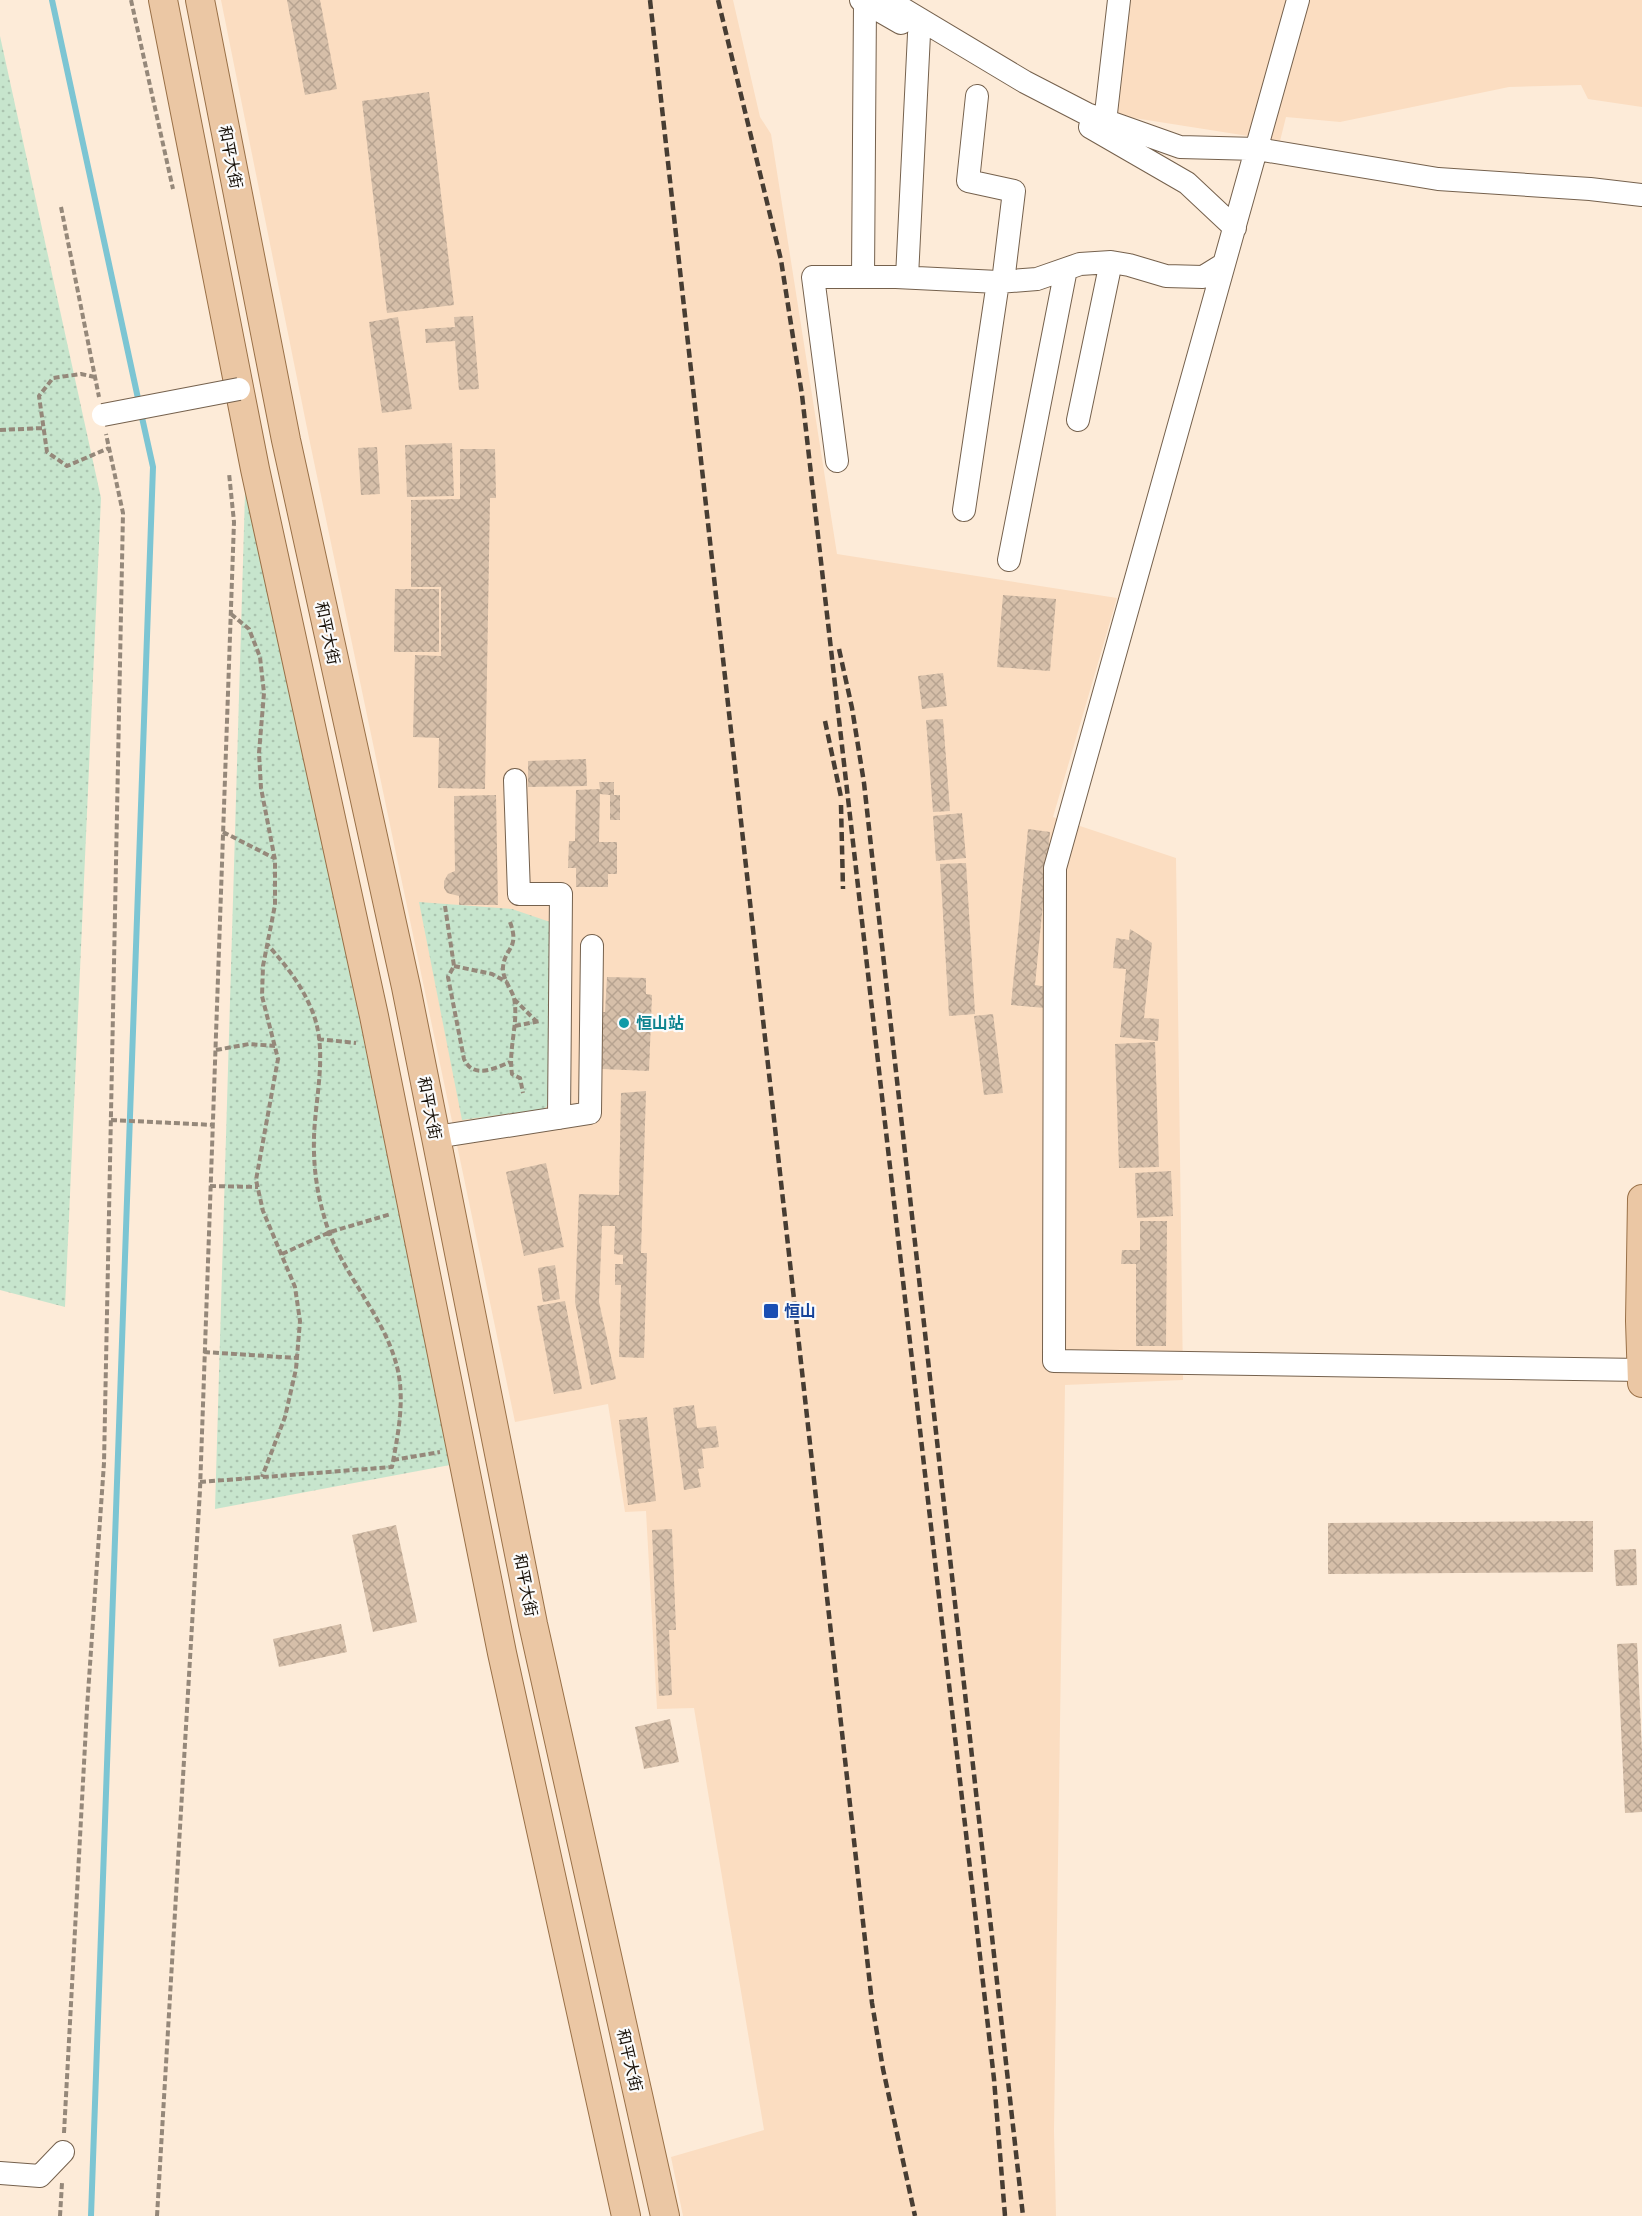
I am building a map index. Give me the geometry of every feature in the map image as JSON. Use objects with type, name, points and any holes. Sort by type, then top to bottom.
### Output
[{"type":"main road","points":[[163,0],[255,469],[380,1046],[502,1653],[627,2216]]},
{"type":"main road","name":"和平大街","points":[[200,0],[286,440],[406,987],[533,1624],[665,2216]]},
{"type":"main road","points":[[1642,1199],[1642,1383]]},
{"type":"street","points":[[888,0],[1025,82],[1105,122],[1180,147],[1257,149],[1438,179],[1590,189],[1642,195]]},
{"type":"street","points":[[1105,122],[1119,0]]},
{"type":"street","points":[[1298,0],[1055,868],[1054,1361],[1641,1370]]},
{"type":"street","points":[[863,1],[1187,183],[1234,228]]},
{"type":"street","points":[[863,1],[863,277]]},
{"type":"street","points":[[906,277],[919,34]]},
{"type":"street","points":[[964,510],[1014,191],[968,181],[977,96]]},
{"type":"street","points":[[837,461],[813,277],[906,277],[1000,282],[1038,279],[1080,264],[1111,262],[1129,264],[1166,276],[1203,277],[1224,264]]},
{"type":"street","points":[[1078,420],[1111,262]]},
{"type":"street","points":[[1009,560],[1066,269]]},
{"type":"street","points":[[103,415],[239,389]]},
{"type":"street","points":[[515,780],[519,894],[561,894],[559,1118]]},
{"type":"street","points":[[436,1137],[590,1113],[592,946]]},
{"type":"street","points":[[0,2173],[40,2176],[63,2152]]},
{"type":"path","points":[[131,0],[175,197]]},
{"type":"path","points":[[60,2216],[87,1708],[104,1463],[123,513],[61,207]]},
{"type":"path","points":[[95,377],[81,374],[53,378],[39,396],[47,452],[67,466],[109,448]]},
{"type":"path","points":[[0,430],[43,428]]},
{"type":"path","points":[[157,2216],[200,1482],[234,522],[229,467]]},
{"type":"path","points":[[231,614],[249,629],[260,657],[264,693],[259,753],[261,788],[275,858],[275,905],[263,966],[262,996],[278,1059],[256,1180],[262,1211],[295,1287],[300,1321],[297,1358],[285,1417],[262,1477]]},
{"type":"path","points":[[223,832],[275,858]]},
{"type":"path","points":[[445,906],[454,966],[448,977],[464,1059],[468,1067],[476,1071],[495,1069],[510,1062]]},
{"type":"path","points":[[510,922],[513,931],[513,945],[503,969],[514,998],[537,1022]]},
{"type":"path","points":[[200,1482],[392,1467],[401,1410],[397,1365],[381,1326],[345,1266],[324,1218],[315,1173],[315,1122],[321,1083],[314,1015],[295,976],[268,944]]},
{"type":"path","points":[[454,966],[492,974],[507,982]]},
{"type":"path","points":[[514,998],[515,1026],[510,1062],[512,1074],[520,1078],[523,1093]]},
{"type":"path","points":[[318,1039],[380,1046]]},
{"type":"path","points":[[216,1050],[249,1044],[275,1046]]},
{"type":"path","points":[[111,1120],[214,1125]]},
{"type":"path","points":[[210,1186],[258,1187]]},
{"type":"path","points":[[282,1254],[330,1232],[412,1208]]},
{"type":"path","points":[[204,1352],[297,1358]]},
{"type":"path","points":[[393,1460],[461,1448]]},
{"type":"shaded area","points":[[221,0],[733,0],[760,117],[771,134],[837,554],[1117,598],[1053,817],[1176,858],[1183,1380],[1065,1385],[1054,2131],[1056,2216],[683,2216],[671,2157],[764,2130],[694,1708],[657,1709],[646,1511],[625,1512],[608,1404],[515,1422],[309,438]]},
{"type":"shaded area","points":[[1129,0],[1642,0],[1642,107],[1588,99],[1581,85],[1509,87],[1340,122],[1286,117],[1280,141],[1115,115]]},
{"type":"green space","points":[[0,36],[101,498],[65,1307],[0,1290]]},
{"type":"green space","points":[[246,460],[450,1465],[215,1509]]},
{"type":"green space","points":[[419,902],[512,909],[553,923],[551,1102],[544,1109],[462,1120]]},
{"type":"building","points":[[287,0],[320,0],[337,89],[305,95]]},
{"type":"building","points":[[429,92],[454,305],[387,313],[362,101]]},
{"type":"building","points":[[473,316],[479,389],[459,390],[455,341],[426,343],[425,329],[455,327],[454,317]]},
{"type":"building","points":[[398,317],[412,409],[382,413],[369,322]]},
{"type":"building","points":[[452,443],[454,496],[407,497],[405,445]]},
{"type":"building","points":[[377,447],[380,494],[361,495],[358,448]]},
{"type":"building","points":[[460,449],[495,449],[496,498],[490,498],[485,789],[438,788],[439,738],[413,737],[415,655],[441,656],[441,587],[411,587],[411,500],[460,499]]},
{"type":"building","points":[[395,589],[439,589],[439,652],[394,652]]},
{"type":"building","points":[[1003,595],[1056,599],[1050,671],[997,667]]},
{"type":"building","points":[[943,673],[947,706],[922,709],[918,676]]},
{"type":"building","points":[[943,719],[950,811],[933,812],[926,720]]},
{"type":"building","points":[[586,759],[587,786],[528,787],[528,761]]},
{"type":"building","points":[[599,782],[614,782],[614,795],[620,795],[620,820],[610,820],[610,795],[600,794],[599,842],[617,842],[617,874],[608,874],[608,887],[576,887],[576,868],[568,868],[569,841],[575,841],[576,790],[600,789]]},
{"type":"building","points":[[496,795],[498,905],[459,905],[459,896],[447,893],[444,888],[444,881],[448,874],[455,871],[454,796]]},
{"type":"building","points":[[962,813],[966,858],[936,861],[933,816]]},
{"type":"building","points":[[1028,829],[1050,832],[1035,985],[1047,987],[1045,1008],[1011,1005]]},
{"type":"building","points":[[966,863],[975,1014],[949,1016],[940,864]]},
{"type":"building","points":[[1130,929],[1152,943],[1144,1018],[1159,1019],[1158,1041],[1120,1037],[1126,969],[1113,968],[1116,938],[1129,940]]},
{"type":"building","name":"恒山站","points":[[607,977],[646,978],[646,994],[652,995],[649,1071],[602,1069],[603,1033],[597,1033],[598,1012],[605,1012]]},
{"type":"building","points":[[993,1014],[1003,1093],[984,1095],[974,1016]]},
{"type":"building","points":[[1155,1042],[1159,1167],[1119,1168],[1115,1044]]},
{"type":"building","points":[[646,1091],[641,1253],[647,1253],[644,1358],[619,1357],[621,1285],[615,1285],[615,1264],[623,1264],[623,1255],[614,1254],[615,1226],[602,1226],[599,1302],[616,1379],[591,1385],[575,1302],[579,1194],[619,1195],[621,1093]]},
{"type":"building","points":[[546,1163],[564,1247],[524,1256],[506,1172]]},
{"type":"building","points":[[1171,1171],[1173,1216],[1137,1218],[1135,1173]]},
{"type":"building","points":[[1140,1221],[1167,1221],[1166,1346],[1136,1346],[1136,1264],[1121,1264],[1122,1250],[1140,1250]]},
{"type":"building","points":[[555,1265],[560,1299],[543,1302],[538,1268]]},
{"type":"building","points":[[565,1301],[582,1389],[554,1394],[537,1306]]},
{"type":"building","points":[[694,1405],[697,1428],[716,1426],[719,1447],[702,1449],[704,1468],[698,1469],[701,1487],[684,1490],[673,1408]]},
{"type":"building","points":[[647,1417],[656,1501],[628,1505],[619,1420]]},
{"type":"building","points":[[1593,1521],[1593,1572],[1328,1574],[1328,1523]]},
{"type":"building","points":[[396,1525],[417,1622],[373,1632],[352,1535]]},
{"type":"building","points":[[672,1529],[676,1630],[669,1630],[672,1695],[659,1696],[652,1530]]},
{"type":"building","points":[[1636,1549],[1637,1585],[1616,1586],[1614,1550]]},
{"type":"building","points":[[341,1624],[347,1652],[279,1667],[273,1639]]},
{"type":"building","points":[[1637,1643],[1642,1750],[1642,1812],[1625,1813],[1617,1644]]},
{"type":"building","points":[[670,1719],[679,1762],[644,1769],[635,1727]]},
{"type":"waterway","points":[[52,0],[139,403]]},
{"type":"waterway","points":[[91,2216],[153,467],[141,413]]},
{"type":"railway","points":[[650,0],[872,2003],[883,2069],[915,2216]]},
{"type":"railway","points":[[718,0],[781,260],[802,395],[994,2079],[1005,2216]]},
{"type":"railway","points":[[839,649],[852,708],[864,783],[1023,2216]]},
{"type":"railway","points":[[825,721],[841,797]]},
{"type":"railway","points":[[841,805],[843,889]]},
{"type":"place","name":"恒山站","points":[[624,1023]]},
{"type":"place","name":"恒山","points":[[771,1311]]}]
